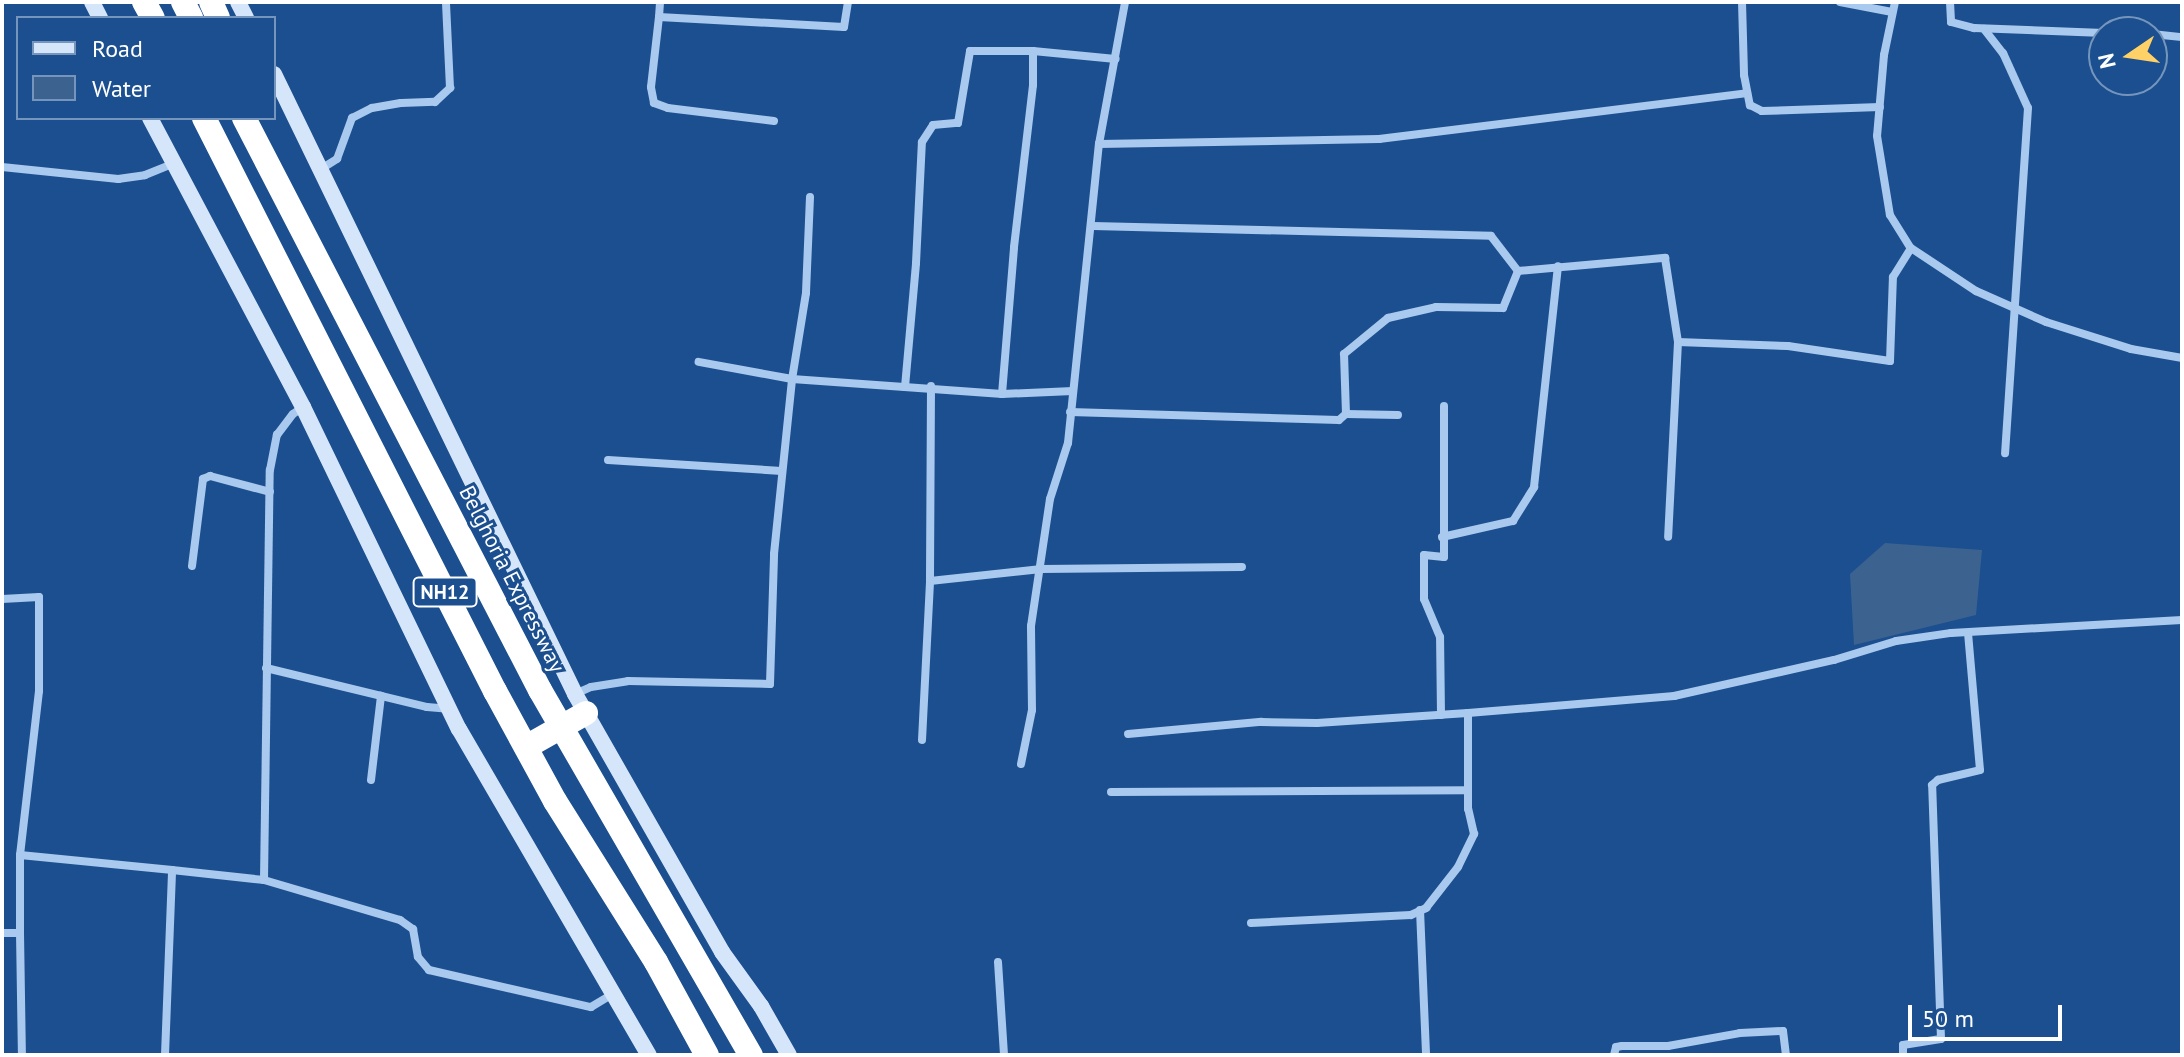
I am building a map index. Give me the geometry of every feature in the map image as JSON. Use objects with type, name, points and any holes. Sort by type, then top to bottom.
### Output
[{"type":"highway","name":"NH12","points":[[205,120],[526,747],[591,861],[656,962],[707,1055]]},
{"type":"highway","name":"Belghoria Expressway","points":[[245,120],[506,627],[751,1055]]},
{"type":"highway","points":[[259,120],[283,191]]},
{"type":"highway","points":[[526,747],[562,728],[581,704]]},
{"type":"street","points":[[321,169],[337,159],[352,118],[372,108],[435,102],[450,88],[446,2]]},
{"type":"street","points":[[660,2],[651,87],[654,103],[668,108],[774,121]]},
{"type":"street","points":[[659,17],[844,27],[848,2]]},
{"type":"street","points":[[1021,764],[1032,710],[1031,626],[1050,499],[1068,443],[1093,226],[1099,144],[1125,2]]},
{"type":"street","points":[[1742,2],[1750,105],[1762,111],[1880,107]]},
{"type":"street","points":[[1840,2],[1892,12]]},
{"type":"street","points":[[1895,2],[1884,55],[1877,136],[1890,215],[1911,248],[1976,291],[2046,322],[2131,349],[2182,358]]},
{"type":"street","points":[[1950,2],[1951,22],[1984,29],[2088,32]]},
{"type":"street","points":[[1984,29],[2003,53],[2028,108],[2005,453]]},
{"type":"street","points":[[905,387],[922,142],[933,125],[958,123],[970,51],[1033,51],[1116,59]]},
{"type":"street","points":[[1002,394],[1014,247],[1033,85],[1033,51]]},
{"type":"street","points":[[276,78],[581,704],[722,952],[761,1006],[789,1055]]},
{"type":"street","points":[[1099,144],[1379,139],[1747,93]]},
{"type":"street","points":[[151,120],[169,165],[449,709],[649,1055]]},
{"type":"street","points":[[2,167],[118,179],[145,175],[169,165]]},
{"type":"street","points":[[581,704],[610,682],[770,684],[774,554],[792,379],[806,293],[810,197]]},
{"type":"street","points":[[1093,226],[1491,236],[1518,271]]},
{"type":"street","points":[[1678,342],[1788,346],[1890,361],[1893,277],[1911,248]]},
{"type":"street","points":[[1518,271],[1665,258],[1678,342],[1668,537]]},
{"type":"street","points":[[1442,537],[1513,521],[1534,487],[1558,266]]},
{"type":"street","points":[[1346,414],[1344,354],[1388,318],[1436,307],[1503,308],[1518,271]]},
{"type":"street","points":[[699,362],[792,379],[931,386],[1002,394],[1073,391]]},
{"type":"street","points":[[922,740],[930,581],[931,386]]},
{"type":"street","points":[[1441,715],[1440,637],[1424,599],[1424,555],[1444,557],[1444,406]]},
{"type":"street","points":[[264,880],[270,492],[277,435],[298,411]]},
{"type":"street","points":[[1070,412],[1329,422],[1346,414],[1398,415]]},
{"type":"street","points":[[608,460],[782,471]]},
{"type":"street","points":[[192,566],[203,479],[210,476],[270,492]]},
{"type":"street","points":[[930,581],[1041,569],[1242,567]]},
{"type":"street","points":[[2,599],[39,597],[39,691],[20,855],[22,1055]]},
{"type":"street","points":[[1128,734],[1261,722],[1441,715],[1674,696],[1834,660],[1896,641],[1951,633],[2182,620]]},
{"type":"street","points":[[1903,1055],[1903,1045],[1941,1039],[1932,785],[1938,780],[1980,770],[1968,634]]},
{"type":"street","points":[[266,668],[449,709]]},
{"type":"street","points":[[371,780],[381,696]]},
{"type":"street","points":[[1251,923],[1411,915],[1426,908],[1458,867],[1474,834],[1467,790],[1468,713]]},
{"type":"street","points":[[1111,792],[1467,790]]},
{"type":"street","points":[[20,855],[264,880],[400,920],[413,929],[418,957],[429,970],[591,1007],[615,993]]},
{"type":"street","points":[[165,1055],[172,870]]},
{"type":"street","points":[[1420,910],[1426,1055]]},
{"type":"street","points":[[2,933],[20,933]]},
{"type":"street","points":[[998,962],[1004,1055]]},
{"type":"street","points":[[1614,1055],[1616,1047],[1622,1046],[1668,1046],[1740,1033],[1783,1031],[1786,1055]]},
{"type":"water","points":[[1885,543],[1982,550],[1976,615],[1854,645],[1850,574]]}]
